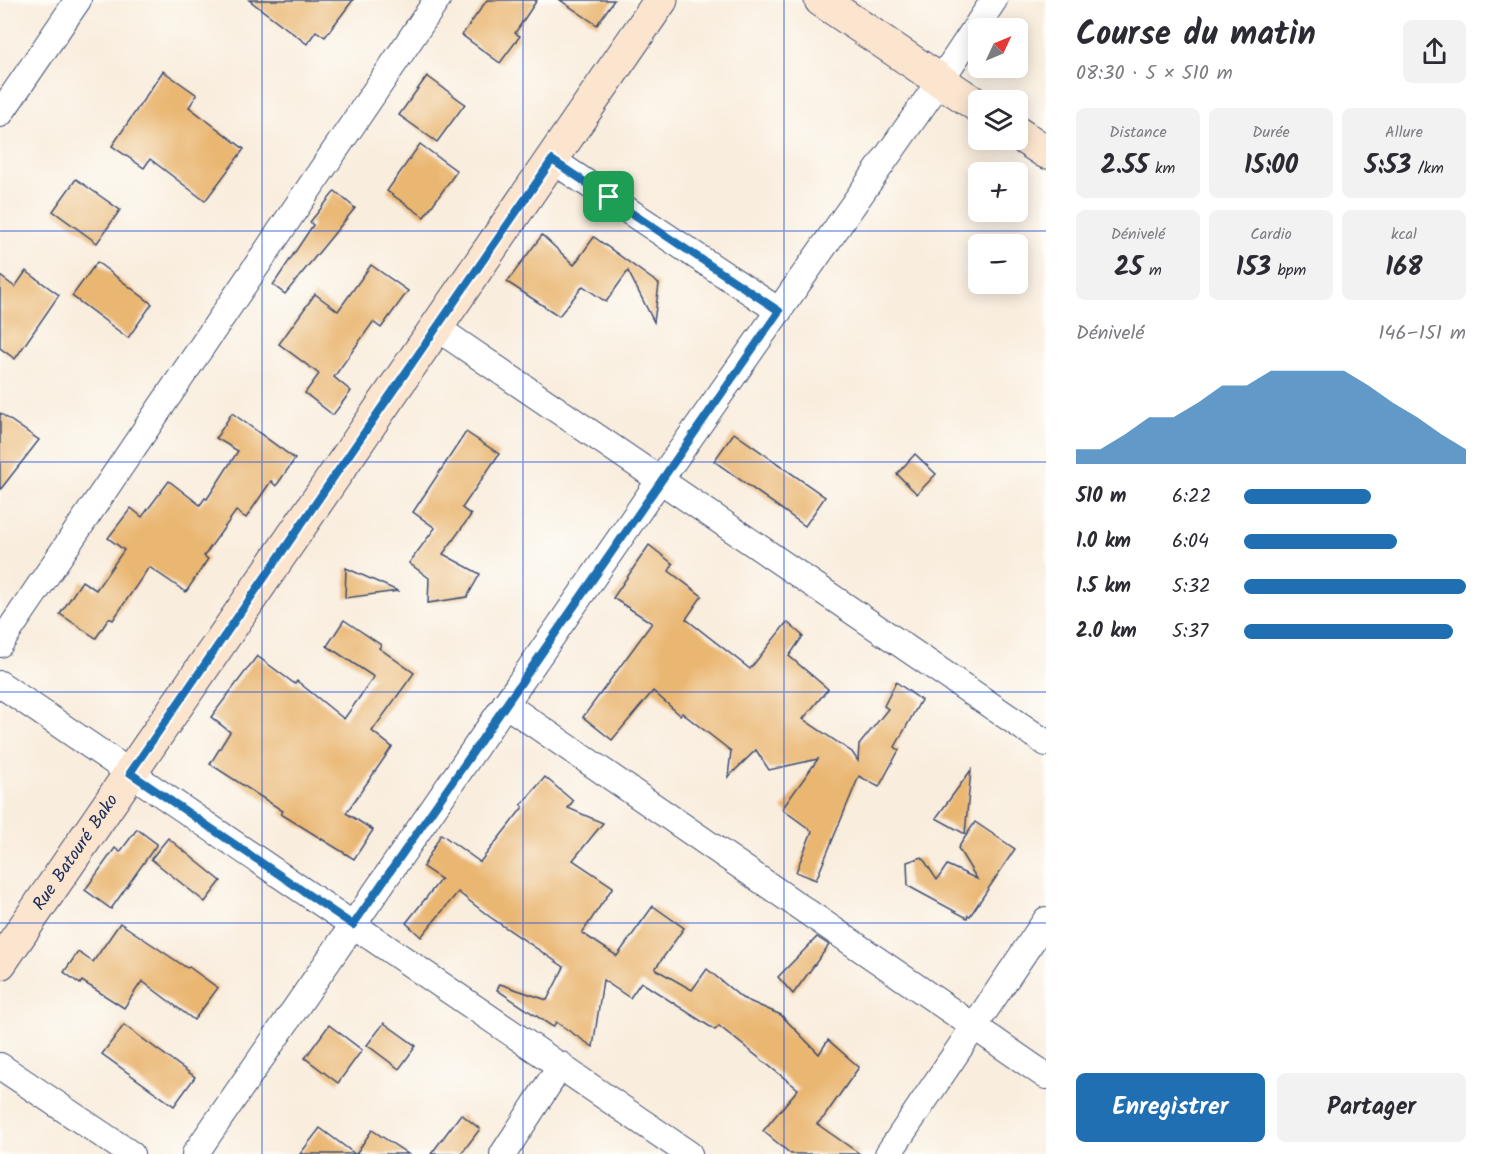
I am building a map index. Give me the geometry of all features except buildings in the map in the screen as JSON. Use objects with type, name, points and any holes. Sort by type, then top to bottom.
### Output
[{"type":"main road","name":"Rue Batouré Bako","points":[[0,963],[661,0]]},
{"type":"main road","points":[[821,0],[968,99]]},
{"type":"main road","points":[[1028,140],[1046,152]]},
{"type":"street","points":[[4,99],[78,0]]},
{"type":"street","points":[[0,644],[437,0]]},
{"type":"street","points":[[195,1154],[994,0]]},
{"type":"street","points":[[552,160],[779,311]]},
{"type":"street","points":[[437,328],[1046,743]]},
{"type":"street","points":[[0,684],[689,1154]]},
{"type":"street","points":[[505,704],[1046,1076]]},
{"type":"street","points":[[888,1154],[1046,920]]},
{"type":"street","points":[[502,1154],[561,1065]]},
{"type":"street","points":[[0,1066],[131,1154]]},
{"type":"route","points":[[552,160],[609,197],[779,311],[353,925],[130,773],[552,160]]}]
